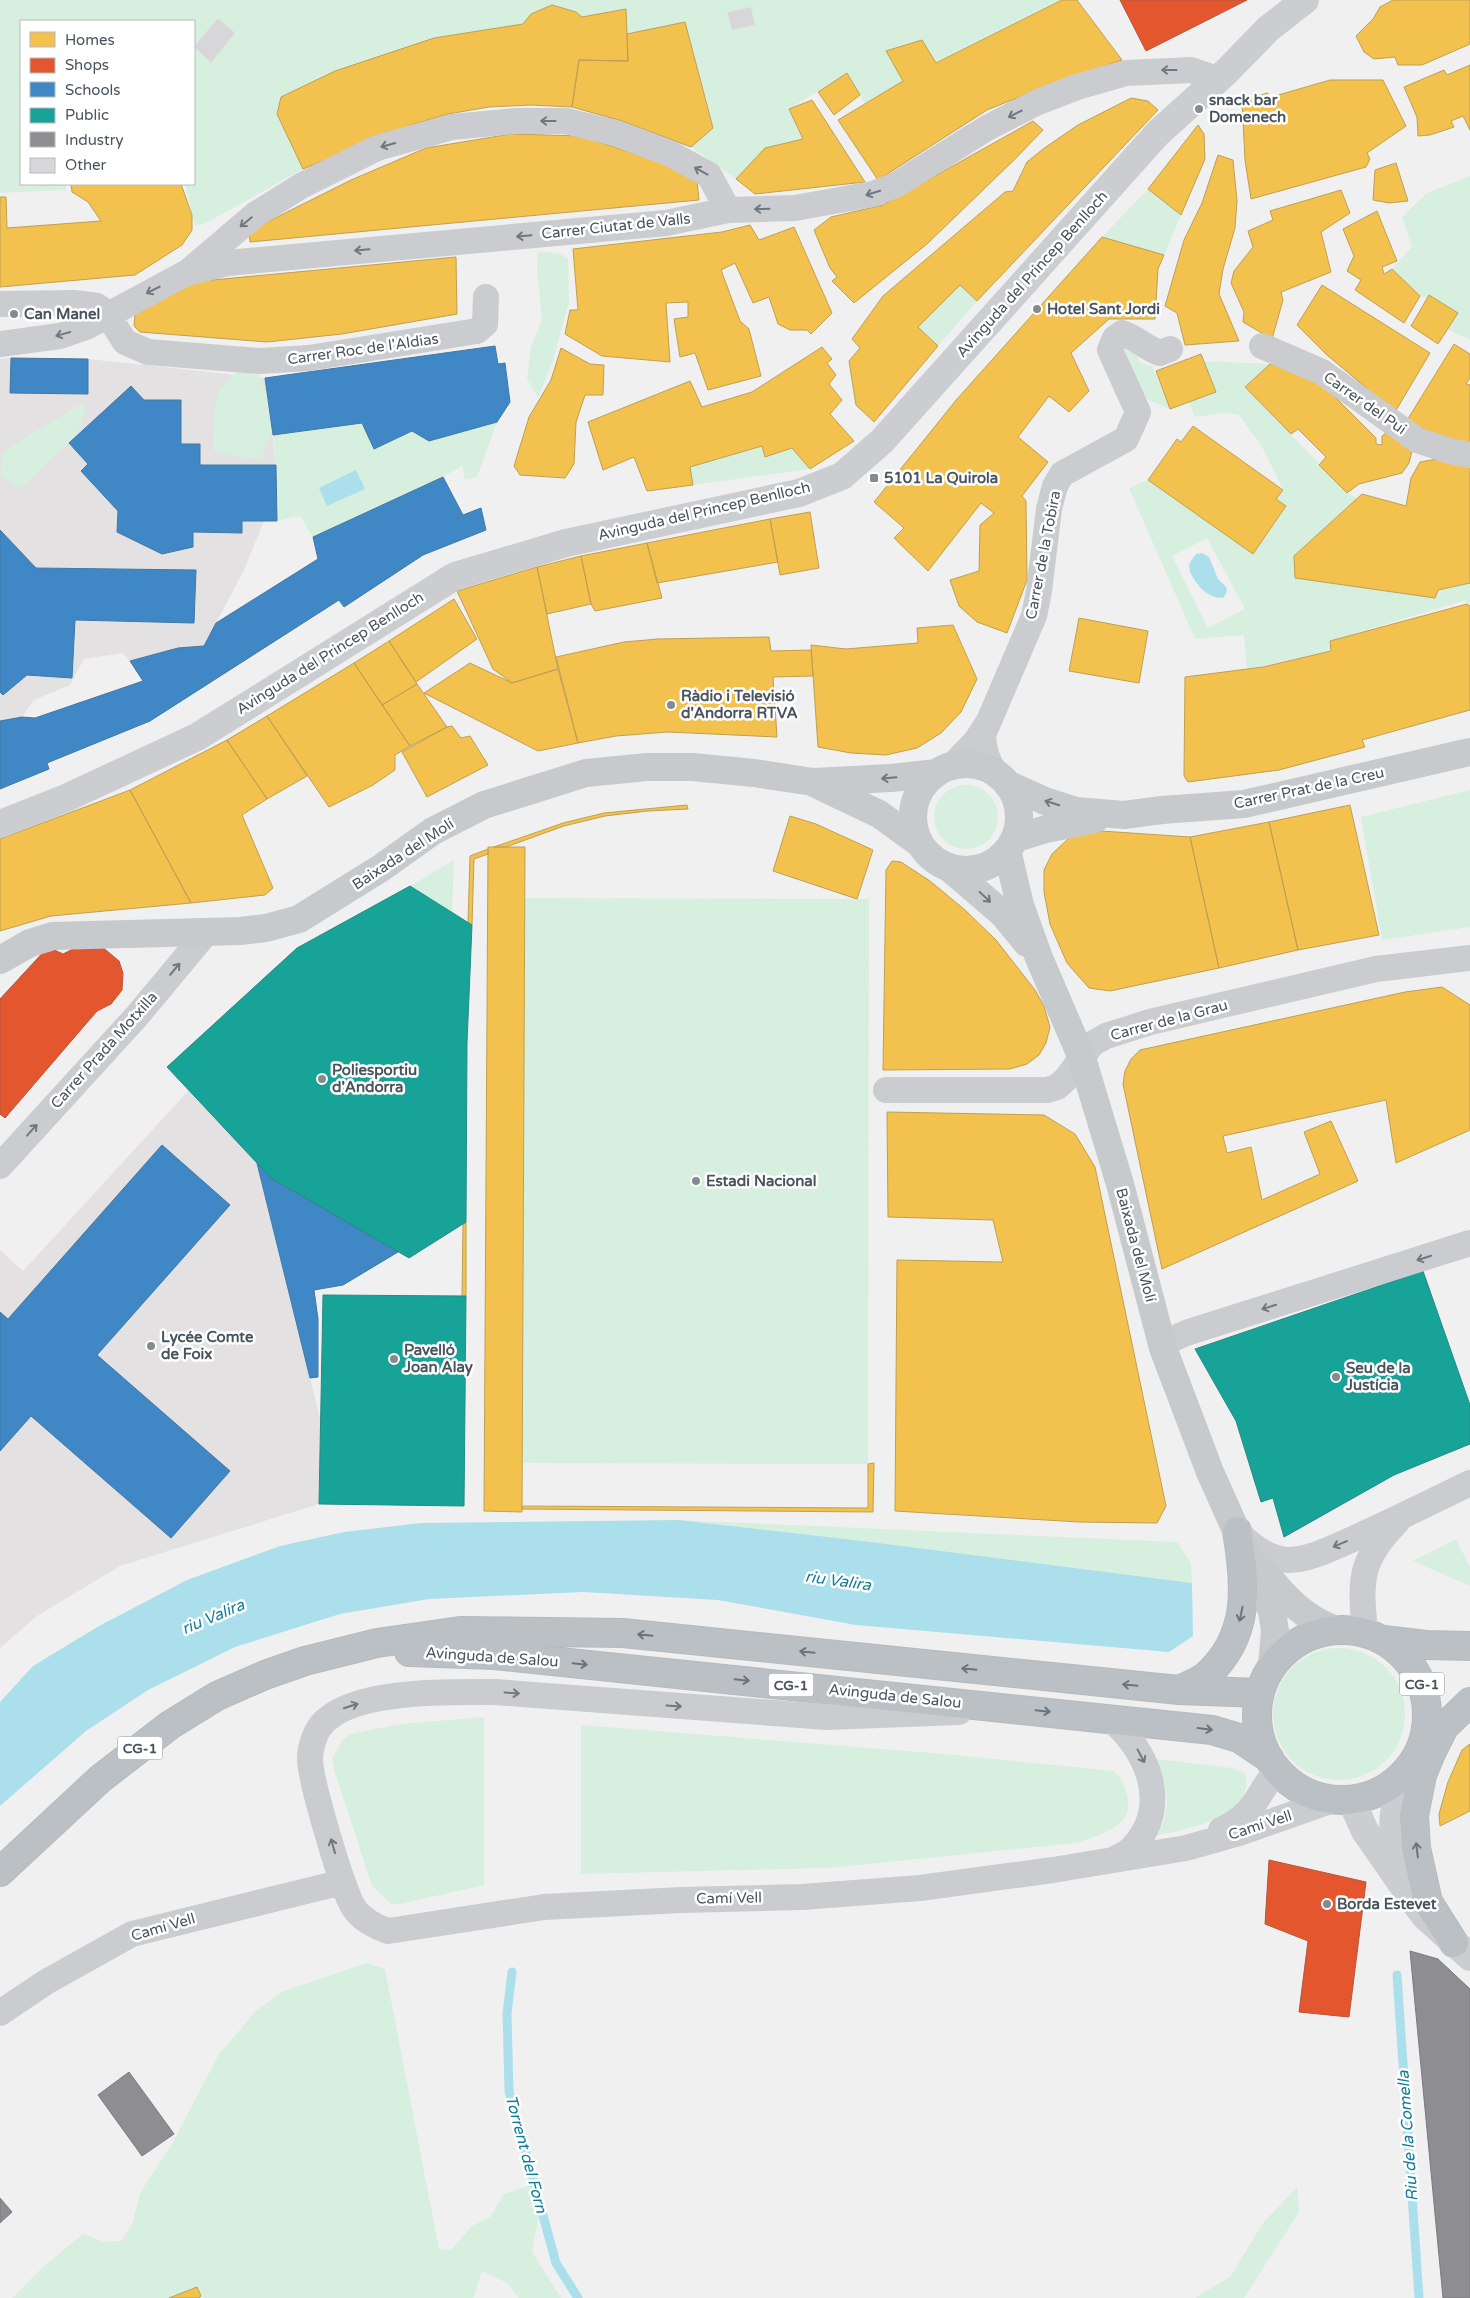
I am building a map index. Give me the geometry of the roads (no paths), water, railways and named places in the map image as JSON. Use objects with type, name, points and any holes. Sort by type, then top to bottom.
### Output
[{"type":"highway","points":[[1179,1690],[1204,1677],[1221,1660],[1237,1633],[1244,1602],[1243,1566],[1237,1531]]},
{"type":"highway","name":"CG-1","points":[[1470,1646],[1426,1646],[1336,1630],[1314,1634],[1273,1658],[1260,1693],[1257,1720],[1263,1746],[1273,1764],[1298,1788],[1315,1795],[1342,1800],[1382,1790],[1407,1770],[1422,1744],[1447,1717],[1470,1701]]},
{"type":"highway","name":"Avinguda de Salou","points":[[0,1872],[100,1779],[170,1725],[217,1696],[265,1675],[305,1662],[377,1643],[460,1631],[623,1633],[1179,1690]]},
{"type":"highway","name":"CG-1","points":[[1374,1636],[1402,1654],[1421,1681],[1426,1696],[1428,1713],[1422,1744]]},
{"type":"highway","name":"Avinguda de Salou","points":[[305,1662],[372,1652],[494,1655],[1014,1708],[1212,1730],[1240,1738],[1273,1764]]},
{"type":"highway","name":"CG-1","points":[[1179,1690],[1260,1693]]},
{"type":"highway","points":[[1462,1950],[1428,1902],[1416,1848],[1414,1816],[1422,1775],[1431,1753],[1444,1727],[1470,1701]]},
{"type":"main road","name":"Carrer Prat de la Creu","points":[[1116,815],[1244,804],[1470,752]]},
{"type":"main road","points":[[974,765],[1045,802],[1076,811],[1116,815],[1046,829],[1010,845],[994,861],[979,868],[963,870],[947,866],[934,859],[919,843],[913,817],[916,800],[924,785],[944,770],[974,765]]},
{"type":"main road","name":"Baixada del Molí","points":[[0,960],[30,943],[53,936],[111,933],[206,933],[266,928],[299,919],[380,868],[433,831],[461,816],[484,805],[586,773],[647,766],[693,767],[754,773],[813,782],[891,778],[944,770]]},
{"type":"main road","points":[[1001,779],[1014,795],[1018,814],[1010,845]]},
{"type":"main road","name":"Baixada del Molí","points":[[813,782],[879,814],[919,843]]},
{"type":"main road","name":"Baixada del Molí","points":[[1010,845],[1017,896],[1040,958],[1082,1058],[1120,1184],[1162,1344],[1191,1426],[1272,1610],[1275,1631],[1273,1658]]},
{"type":"main road","name":"Baixada del Molí","points":[[947,866],[1004,915],[1040,958]]},
{"type":"main road","name":"Baixada del Molí","points":[[1237,1531],[1268,1576],[1293,1605],[1318,1623],[1336,1630]]},
{"type":"street","name":"Avinguda del Princep Benlloch","points":[[0,824],[66,798],[197,737],[455,576],[566,543],[799,493],[842,476],[882,440],[1158,132],[1217,79],[1268,29],[1305,0]]},
{"type":"street","name":"Carrer Ciutat de Valls","points":[[0,344],[60,336],[86,327],[107,314],[186,274],[235,262],[666,223],[728,210],[795,208],[873,194],[896,185],[987,128],[1038,102],[1077,87],[1126,73],[1191,70],[1217,79]]},
{"type":"street","points":[[186,274],[256,214],[301,186],[378,148],[452,127],[516,121],[566,121],[614,133],[671,154],[709,175],[728,210]]},
{"type":"street","name":"Carrer Roc de l'Aldias","points":[[107,314],[125,342],[148,352],[260,361],[309,358],[477,331],[485,324],[486,297]]},
{"type":"street","points":[[0,304],[74,303],[96,306],[107,314]]},
{"type":"street","name":"Carrer de la Tobira","points":[[987,724],[1034,616],[1039,591],[1049,508],[1055,486],[1062,474],[1126,439],[1138,412],[1110,350],[1114,338],[1122,333],[1134,337],[1148,349],[1160,353],[1170,349]]},
{"type":"street","name":"Carrer del Pui","points":[[1262,346],[1322,372],[1417,440],[1450,451],[1470,454]]},
{"type":"street","points":[[944,770],[976,741],[987,724]]},
{"type":"street","points":[[987,724],[983,735],[984,750],[989,764],[1001,779]]},
{"type":"street","name":"Carrer Prada Motxilla","points":[[0,1166],[136,1017],[206,933]]},
{"type":"street","name":"Carrer de la Grau","points":[[886,1090],[1047,1090],[1057,1087],[1066,1079],[1092,1044],[1106,1036],[1150,1022],[1376,969],[1470,958]]},
{"type":"street","points":[[1162,1344],[1186,1333],[1470,1243]]},
{"type":"street","points":[[1237,1531],[1249,1544],[1263,1553],[1286,1560],[1298,1559],[1318,1554],[1401,1518],[1470,1483]]},
{"type":"street","points":[[1374,1636],[1363,1590],[1363,1576],[1368,1558],[1378,1541],[1401,1518]]},
{"type":"street","points":[[343,1882],[312,1777],[310,1757],[315,1736],[325,1721],[344,1708],[372,1699],[455,1692],[495,1692],[827,1717],[1014,1708]]},
{"type":"street","name":"Camí Vell","points":[[1110,1719],[1123,1730],[1135,1745],[1148,1768],[1154,1796],[1150,1819],[1140,1838],[1131,1849],[1112,1862]]},
{"type":"street","name":"Camí Vell","points":[[1186,1848],[1228,1827],[1246,1815],[1256,1803],[1270,1778],[1273,1764]]},
{"type":"street","points":[[1407,1770],[1395,1809],[1394,1829],[1398,1861],[1409,1893]]},
{"type":"street","points":[[1342,1800],[1426,1916],[1462,1950]]},
{"type":"street","name":"Camí Vell","points":[[0,2013],[46,1982],[132,1934],[343,1882],[354,1909],[376,1927],[388,1931],[544,1907],[682,1900],[802,1897],[920,1888],[1112,1862],[1186,1848],[1342,1800]]},
{"type":"water","points":[[356,470],[365,489],[327,506],[319,488]]},
{"type":"water","points":[[1202,553],[1209,557],[1218,579],[1227,588],[1223,598],[1212,596],[1203,590],[1190,572],[1189,564],[1196,554]]},
{"type":"water","name":"riu Valira","points":[[678,1520],[863,1541],[1192,1583],[1193,1636],[1169,1652],[856,1625],[718,1600],[583,1592],[429,1599],[340,1614],[235,1647],[148,1690],[86,1731],[0,1806],[0,1702],[33,1666],[99,1626],[187,1580],[280,1546],[344,1532],[421,1523]]},
{"type":"waterway","name":"Torrent del Forn","points":[[512,1972],[507,2013],[509,2091],[556,2263],[578,2298]]},
{"type":"waterway","name":"Riu de la Comella","points":[[1397,1975],[1419,2298]]},
{"type":"place","name":"snack bar Domenech","points":[[1199,109]]},
{"type":"place","name":"Hotel Sant Jordi","points":[[1037,309]]},
{"type":"place","name":"Can Manel","points":[[14,314]]},
{"type":"place","name":"5101 La Quirola","points":[[874,478]]},
{"type":"place","name":"Ràdio i Televisió d'Andorra RTVA","points":[[671,705]]},
{"type":"place","name":"Poliesportiu d'Andorra","points":[[322,1079]]},
{"type":"place","name":"Estadi Nacional","points":[[696,1181]]},
{"type":"place","name":"Lycée Comte de Foix","points":[[151,1346]]},
{"type":"place","name":"Pavelló Joan Alay","points":[[394,1359]]},
{"type":"place","name":"Seu de la Justícia","points":[[1336,1377]]},
{"type":"place","name":"Borda Estevet","points":[[1327,1904]]}]
